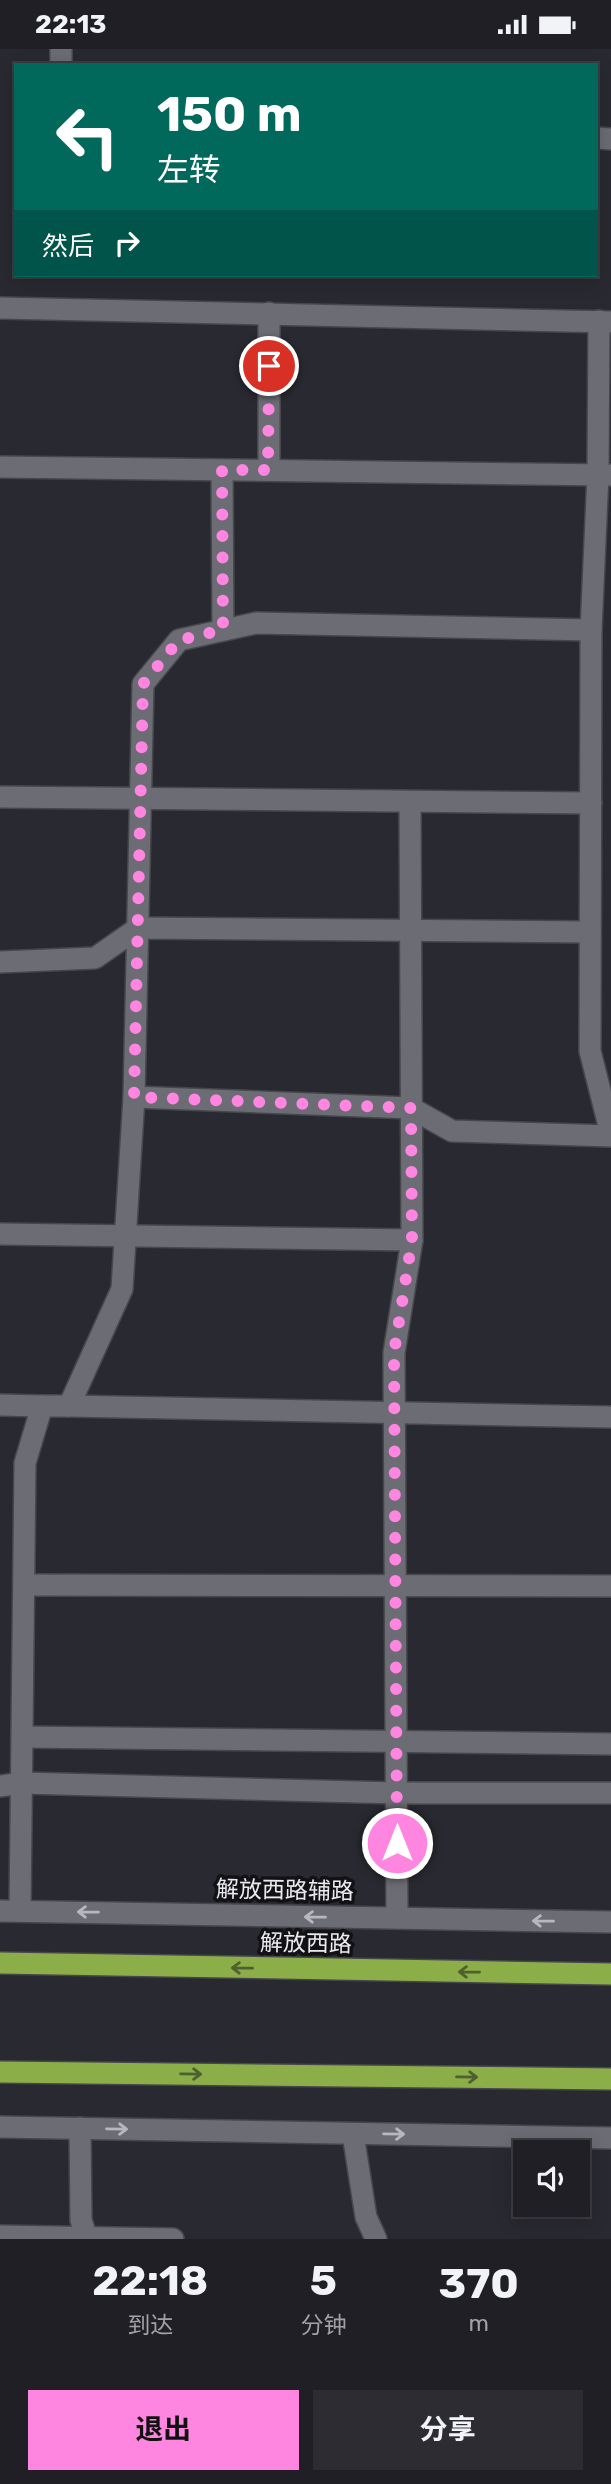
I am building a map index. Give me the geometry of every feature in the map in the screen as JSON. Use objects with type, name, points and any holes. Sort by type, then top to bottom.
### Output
[{"type":"highway","name":"解放西路","points":[[0,1963],[611,1974]]},
{"type":"highway","points":[[0,2072],[611,2079]]},
{"type":"street","points":[[0,308],[605,321],[604,475],[591,630],[590,932],[601,979],[590,1051],[611,1135],[452,1131],[411,1108],[134,1097]]},
{"type":"street","points":[[268,470],[269,313]]},
{"type":"street","points":[[0,467],[604,475]]},
{"type":"street","points":[[222,470],[223,630]]},
{"type":"street","points":[[69,1406],[122,1289],[134,1097],[143,684],[179,640],[256,622],[591,630]]},
{"type":"street","points":[[0,797],[591,803]]},
{"type":"street","points":[[397,1918],[394,1353],[412,1240],[410,802]]},
{"type":"street","points":[[0,963],[95,958],[138,928],[590,932]]},
{"type":"street","points":[[0,1234],[412,1240]]},
{"type":"street","points":[[0,1405],[611,1417]]},
{"type":"street","points":[[10,1911],[22,1783],[25,1463],[42,1406]]},
{"type":"street","points":[[25,1585],[611,1586]]},
{"type":"street","points":[[23,1737],[611,1744]]},
{"type":"street","points":[[0,1786],[22,1783],[396,1793],[611,1793]]},
{"type":"street","name":"解放西路辅路","points":[[10,1911],[611,1922]]},
{"type":"street","points":[[0,2127],[611,2138]]},
{"type":"street","points":[[80,2128],[81,2220],[87,2238]]},
{"type":"street","points":[[353,2133],[366,2217],[376,2239]]},
{"type":"street","points":[[0,2236],[173,2239]]},
{"type":"route","points":[[269,366],[268,470],[222,470],[223,630],[179,640],[143,684],[134,1097],[411,1108],[412,1240],[394,1353],[397,1843]]}]
